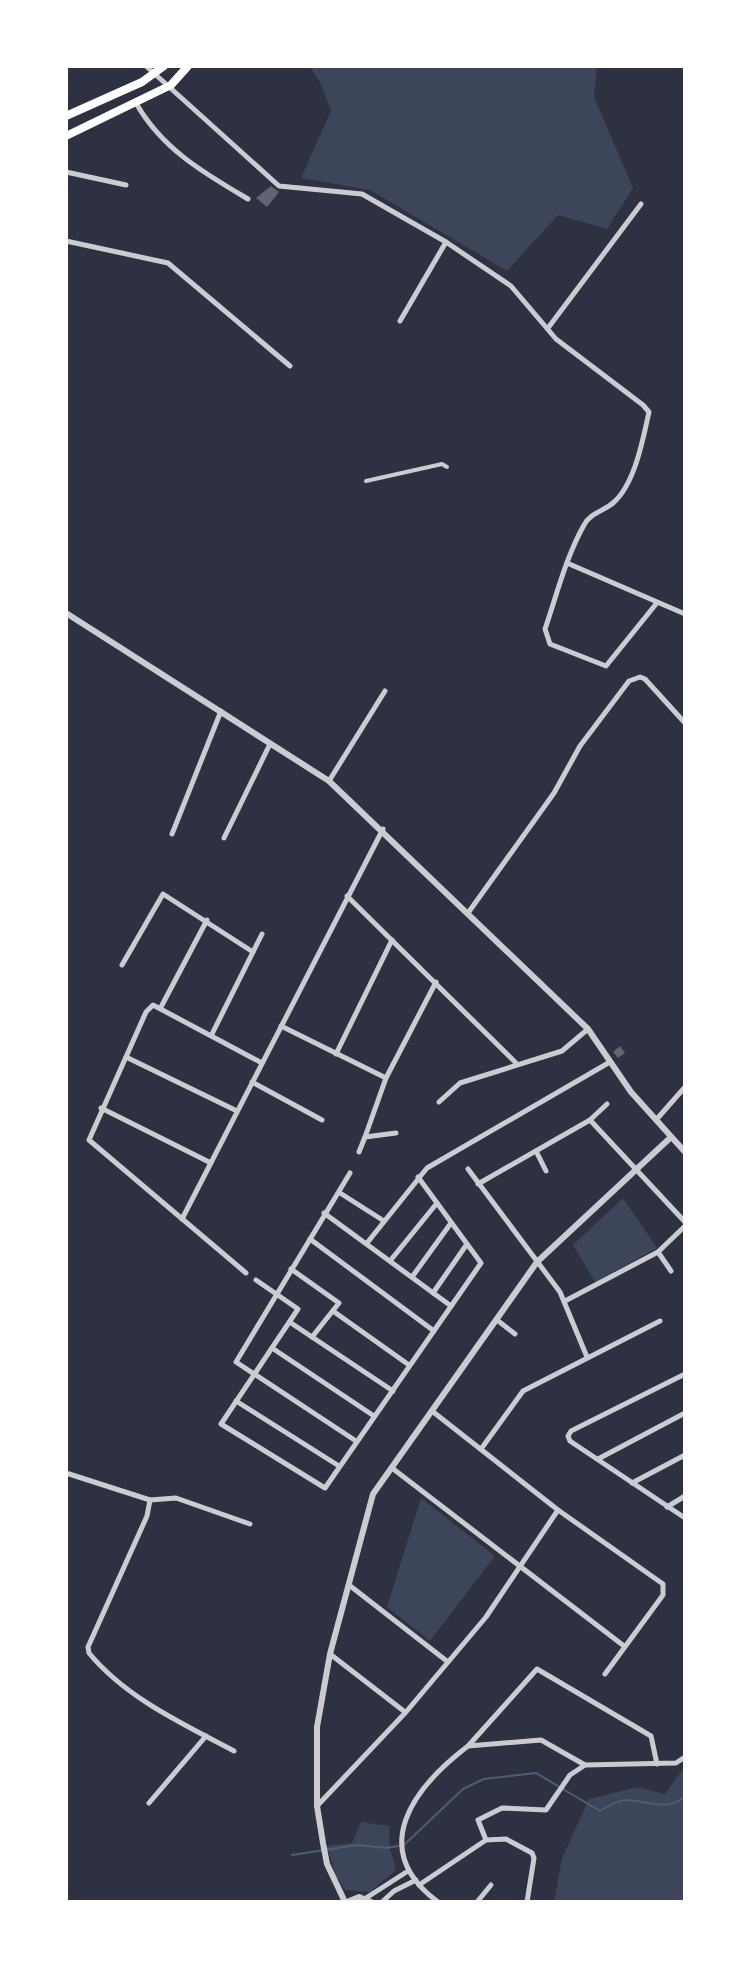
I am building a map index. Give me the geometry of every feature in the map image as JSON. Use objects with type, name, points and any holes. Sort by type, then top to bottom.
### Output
[{"type":"main road","points":[[66,136],[171,85],[188,66]]},
{"type":"main road","points":[[66,116],[160,69]]},
{"type":"street","points":[[146,66],[160,69],[171,85],[279,186],[362,194],[446,242],[511,286],[579,359],[649,412],[621,494],[612,505],[586,521],[567,563],[545,629],[550,644],[606,666],[656,604]]},
{"type":"street","points":[[136,103],[144,117],[181,157],[248,199]]},
{"type":"street","points":[[66,172],[126,185]]},
{"type":"street","points":[[548,328],[641,204]]},
{"type":"street","points":[[66,241],[168,263],[290,366]]},
{"type":"street","points":[[400,321],[446,242]]},
{"type":"street","points":[[366,481],[442,464],[447,467]]},
{"type":"street","points":[[567,563],[685,614]]},
{"type":"street","points":[[66,613],[329,781],[383,829],[588,1029],[655,1121],[685,1152]]},
{"type":"street","points":[[468,913],[554,793],[580,746],[630,680],[645,679],[685,723]]},
{"type":"street","points":[[329,781],[385,691]]},
{"type":"street","points":[[172,834],[221,711]]},
{"type":"street","points":[[224,838],[271,743]]},
{"type":"street","points":[[182,1219],[383,829]]},
{"type":"street","points":[[122,965],[163,894],[253,952]]},
{"type":"street","points":[[347,896],[516,1063]]},
{"type":"street","points":[[161,1007],[207,920]]},
{"type":"street","points":[[212,1034],[262,934]]},
{"type":"street","points":[[336,1054],[392,940]]},
{"type":"street","points":[[359,1152],[386,1078],[436,982]]},
{"type":"street","points":[[246,1273],[225,1259],[89,1140],[101,1108],[153,1005],[262,1063]]},
{"type":"street","points":[[281,1026],[386,1078]]},
{"type":"street","points":[[439,1102],[460,1083],[562,1051],[588,1029]]},
{"type":"street","points":[[126,1057],[237,1111]]},
{"type":"street","points":[[367,1243],[427,1168],[610,1062]]},
{"type":"street","points":[[252,1082],[322,1120]]},
{"type":"street","points":[[655,1121],[685,1087]]},
{"type":"street","points":[[478,1184],[590,1120],[607,1104]]},
{"type":"street","points":[[101,1108],[211,1163]]},
{"type":"street","points":[[565,1301],[658,1252],[685,1224],[590,1120]]},
{"type":"street","points":[[365,1137],[396,1133]]},
{"type":"street","points":[[408,1871],[369,1900],[359,1897],[346,1902],[327,1864],[317,1806],[317,1727],[330,1654],[373,1494],[537,1262],[670,1138]]},
{"type":"street","points":[[536,1151],[546,1171]]},
{"type":"street","points":[[468,1169],[565,1301],[587,1357]]},
{"type":"street","points":[[350,1173],[291,1269],[278,1296],[236,1360],[356,1441]]},
{"type":"street","points":[[256,1280],[298,1309],[221,1424],[325,1488],[481,1263],[418,1177]]},
{"type":"street","points":[[340,1193],[384,1221]]},
{"type":"street","points":[[390,1261],[437,1203]]},
{"type":"street","points":[[324,1213],[451,1306]]},
{"type":"street","points":[[412,1277],[451,1222]]},
{"type":"street","points":[[310,1239],[434,1331]]},
{"type":"street","points":[[433,1293],[467,1244]]},
{"type":"street","points":[[658,1252],[671,1271]]},
{"type":"street","points":[[291,1269],[339,1303],[312,1337]]},
{"type":"street","points":[[333,1311],[409,1365]]},
{"type":"street","points":[[497,1320],[515,1334]]},
{"type":"street","points":[[481,1449],[523,1391],[660,1321]]},
{"type":"street","points":[[291,1323],[393,1391]]},
{"type":"street","points":[[272,1348],[374,1416]]},
{"type":"street","points":[[685,1374],[571,1431],[568,1436],[685,1518]]},
{"type":"street","points":[[236,1401],[339,1466]]},
{"type":"street","points":[[432,1411],[558,1510],[663,1584],[664,1589],[605,1674]]},
{"type":"street","points":[[598,1459],[685,1413]]},
{"type":"street","points":[[632,1483],[685,1455]]},
{"type":"street","points":[[392,1468],[624,1646]]},
{"type":"street","points":[[66,1473],[150,1500],[176,1498],[250,1524]]},
{"type":"street","points":[[667,1507],[685,1496]]},
{"type":"street","points":[[150,1500],[147,1516],[88,1650],[119,1683],[234,1751]]},
{"type":"street","points":[[317,1806],[406,1712],[486,1617],[558,1510]]},
{"type":"street","points":[[348,1584],[448,1662]]},
{"type":"street","points":[[330,1654],[406,1712]]},
{"type":"street","points":[[438,1902],[408,1871],[399,1839],[404,1818],[456,1755],[514,1700],[537,1669],[651,1736],[657,1764]]},
{"type":"street","points":[[149,1803],[206,1736]]},
{"type":"street","points":[[468,1746],[541,1740],[585,1765],[676,1763],[685,1757]]},
{"type":"street","points":[[486,1840],[478,1820],[502,1808],[546,1810],[570,1775],[585,1765]]},
{"type":"street","points":[[382,1902],[394,1891],[417,1883],[486,1840],[506,1839],[532,1853],[534,1858],[527,1902]]},
{"type":"street","points":[[477,1902],[491,1885]]},
{"type":"street","points":[[420,1902],[426,1893]]},
{"type":"shaded area","points":[[309,66],[597,66],[594,97],[633,188],[607,229],[558,215],[507,271],[370,190],[301,178],[331,111],[319,80]]},
{"type":"shaded area","points":[[623,1198],[657,1248],[595,1282],[573,1245]]},
{"type":"shaded area","points":[[421,1498],[495,1556],[430,1641],[387,1607]]},
{"type":"shaded area","points":[[685,1766],[685,1902],[554,1902],[562,1858],[589,1799],[637,1787],[665,1794]]},
{"type":"shaded area","points":[[361,1822],[390,1826],[389,1845],[396,1870],[370,1892],[345,1890],[336,1876],[327,1846],[352,1843]]},
{"type":"building","points":[[271,186],[279,192],[267,207],[256,198]]},
{"type":"building","points":[[620,1046],[625,1053],[618,1058],[613,1052]]},
{"type":"waterway","points":[[292,1855],[357,1845],[386,1848],[404,1845],[463,1789],[484,1779],[536,1773],[600,1811],[624,1800],[672,1804],[685,1795]]}]
